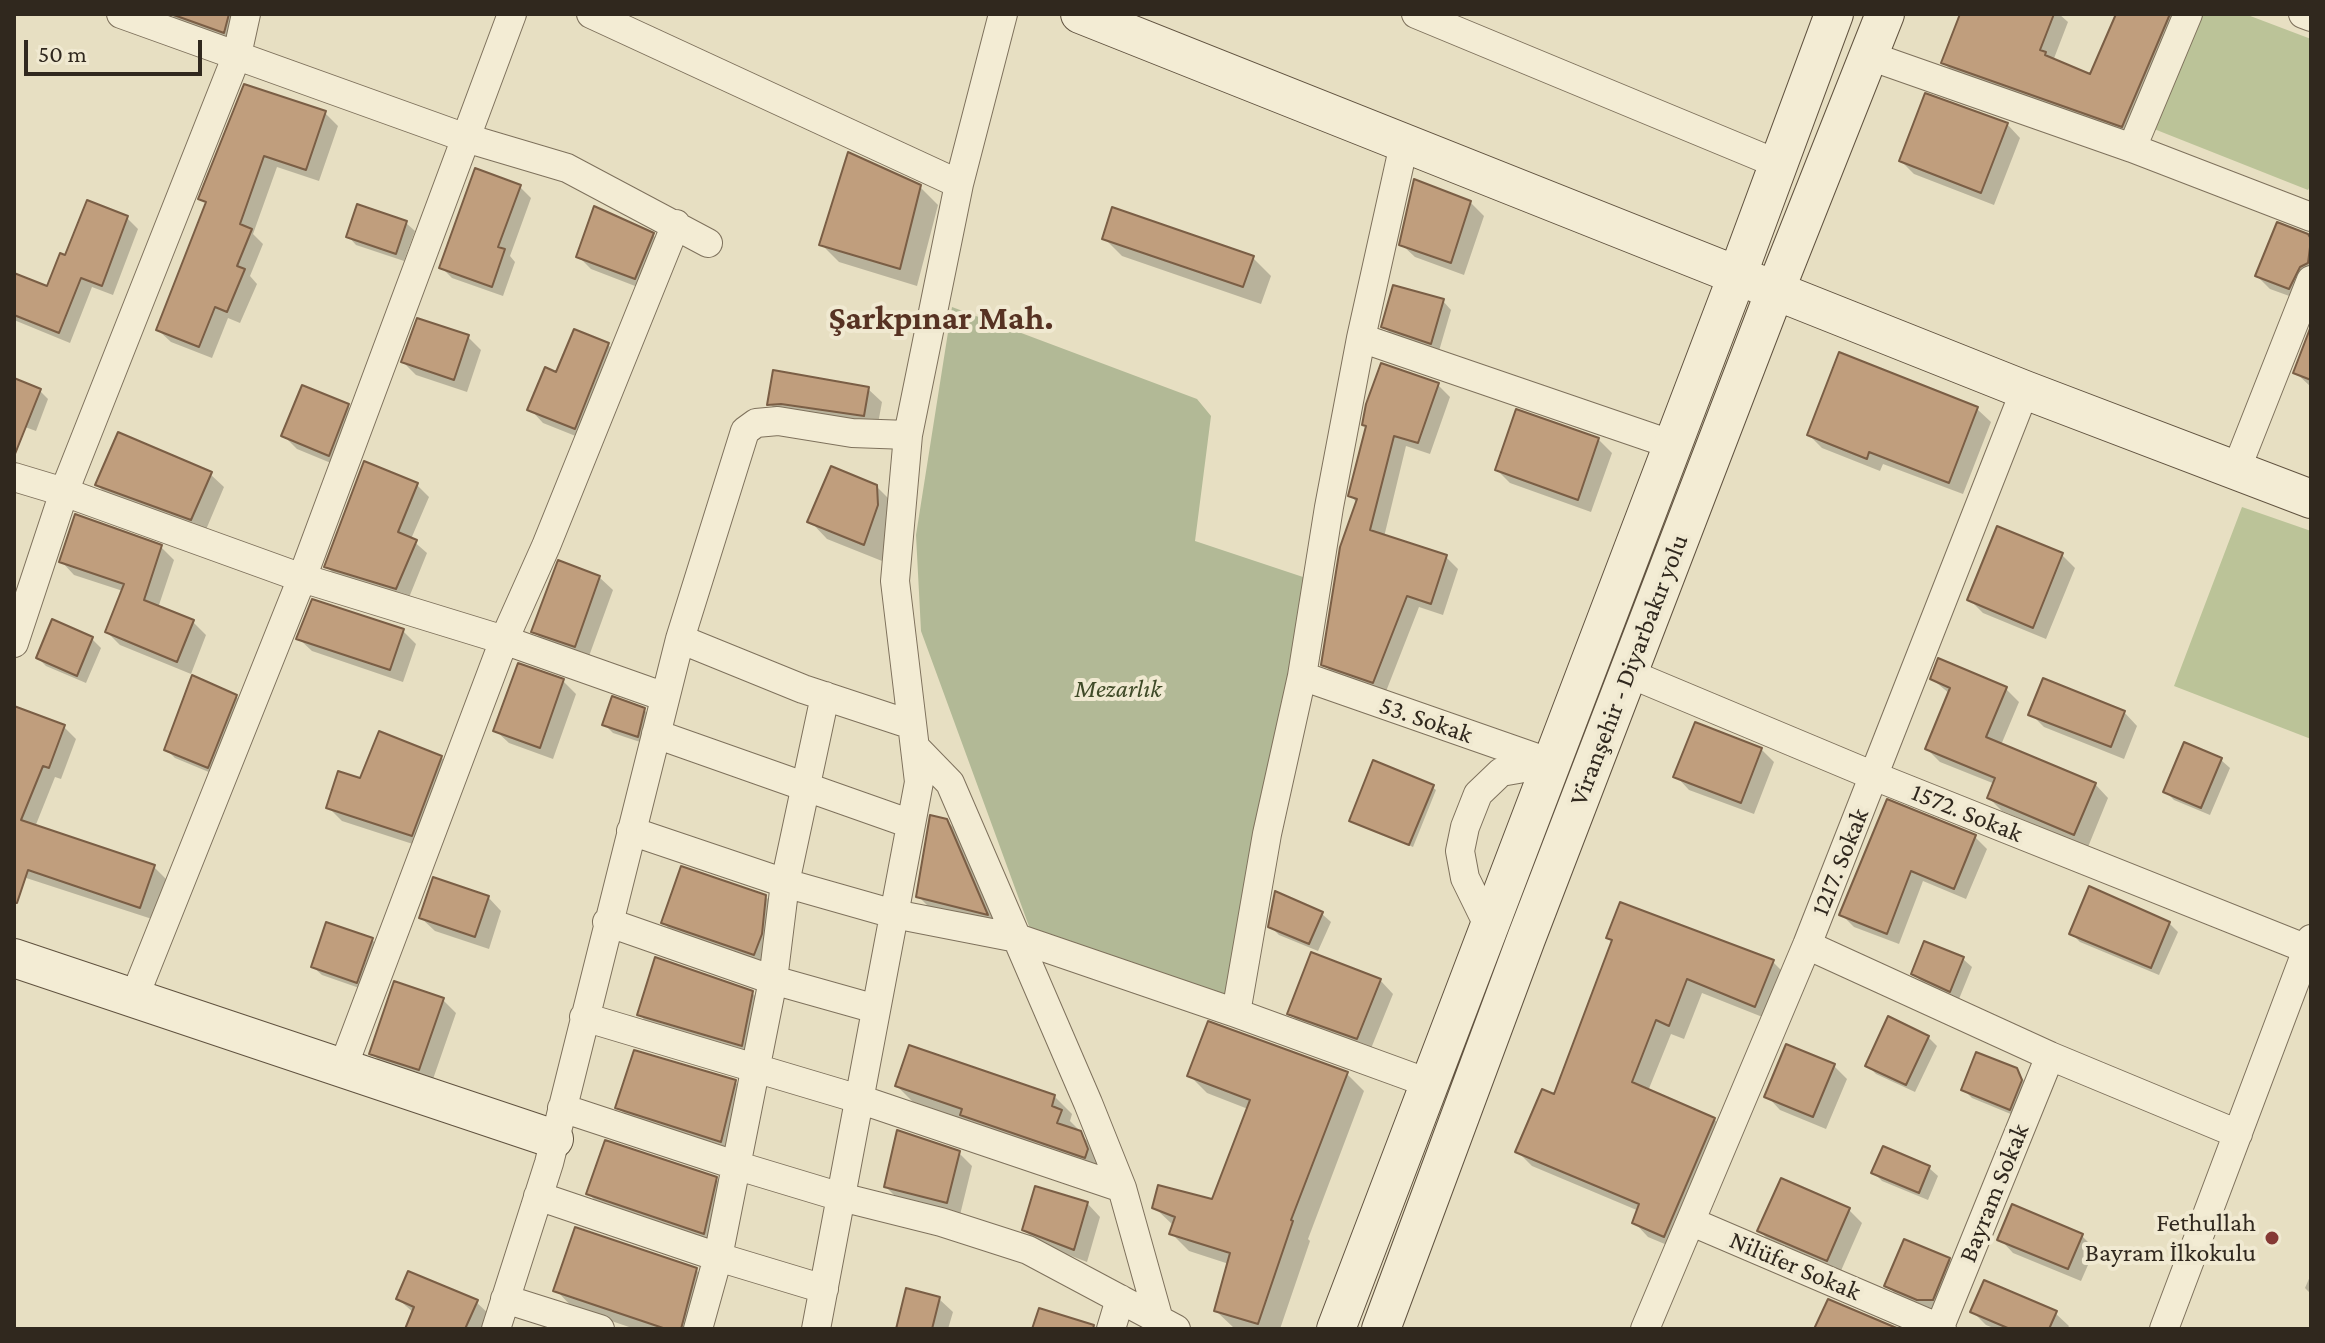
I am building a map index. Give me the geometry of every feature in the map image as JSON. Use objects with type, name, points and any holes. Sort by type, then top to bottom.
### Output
[{"type":"main road","points":[[1080,14],[2025,390],[2311,499]]},
{"type":"main road","name":"Viranşehir - Diyarbakır yolu","points":[[1336,1329],[1834,14]]},
{"type":"main road","name":"Viranşehir - Diyarbakır yolu","points":[[1381,1329],[1450,1138],[1628,673],[1885,14]]},
{"type":"main road","points":[[14,958],[343,1067],[558,1123]]},
{"type":"street","points":[[121,14],[466,138],[567,168],[708,243]]},
{"type":"street","points":[[14,643],[64,492],[237,55],[246,14]]},
{"type":"street","points":[[134,998],[302,578],[512,14]]},
{"type":"street","points":[[591,14],[959,184]]},
{"type":"street","points":[[816,1329],[919,782],[895,581],[908,435],[959,184],[1003,14]]},
{"type":"street","points":[[1416,14],[1778,164]]},
{"type":"street","points":[[2132,148],[2188,14]]},
{"type":"street","points":[[2303,14],[2311,17]]},
{"type":"street","points":[[1867,55],[2132,148],[2311,217]]},
{"type":"street","points":[[1236,1013],[1267,834],[1302,676],[1329,507],[1361,338],[1404,144]]},
{"type":"street","points":[[343,1067],[504,640],[546,546],[676,224]]},
{"type":"street","points":[[2236,470],[2311,280]]},
{"type":"street","points":[[1361,338],[1673,445]]},
{"type":"street","name":"1217. Sokak","points":[[1645,1329],[1807,945],[2025,390]]},
{"type":"street","points":[[496,1329],[558,1123],[680,639],[745,431],[756,423],[778,421],[852,433],[908,435]]},
{"type":"street","points":[[14,477],[302,578],[504,640],[665,697]]},
{"type":"street","points":[[680,639],[825,696],[914,736],[950,783],[1122,1188],[1167,1324]]},
{"type":"street","name":"1572. Sokak","points":[[1628,673],[1874,776],[2309,944]]},
{"type":"street","name":"53. Sokak","points":[[1302,676],[1551,763]]},
{"type":"street","points":[[698,1329],[718,1257],[773,980],[785,883],[825,696]]},
{"type":"street","points":[[656,734],[911,824]]},
{"type":"street","points":[[1489,927],[1465,878],[1460,851],[1478,794],[1501,772],[1551,763]]},
{"type":"street","points":[[631,831],[785,883],[894,914],[1017,938],[1431,1084]]},
{"type":"street","points":[[607,922],[773,980],[876,1009]]},
{"type":"street","points":[[2164,1329],[2309,944]]},
{"type":"street","points":[[1807,945],[2050,1056],[2238,1134]]},
{"type":"street","points":[[584,1017],[859,1099],[1122,1188]]},
{"type":"street","name":"Bayram Sokak","points":[[1940,1329],[2050,1056]]},
{"type":"street","points":[[558,1123],[735,1165],[841,1197],[941,1222],[1028,1250],[1167,1324]]},
{"type":"street","points":[[538,1196],[824,1289]]},
{"type":"street","name":"Nilüfer Sokak","points":[[1692,1222],[1940,1329]]},
{"type":"street","points":[[505,1299],[600,1329]]},
{"type":"street","points":[[1111,1329],[1120,1299]]},
{"type":"green space","points":[[2199,14],[2245,14],[2311,39],[2311,184],[2308,190],[2149,127]]},
{"type":"green space","name":"Mezarlık","points":[[952,307],[1197,399],[1211,416],[1195,541],[1309,579],[1226,995],[1030,929],[921,631],[916,535]]},
{"type":"green space","points":[[2242,507],[2311,531],[2311,739],[2174,686]]},
{"type":"building","points":[[171,14],[229,14],[224,33]]},
{"type":"building","points":[[1960,14],[2054,14],[2040,50],[2090,74],[2116,14],[2170,14],[2122,127],[1941,63]]},
{"type":"building","points":[[244,84],[326,111],[306,170],[264,156],[240,224],[252,229],[237,266],[245,269],[227,312],[215,307],[199,347],[156,330],[206,202],[198,199]]},
{"type":"building","points":[[1925,93],[2008,123],[1981,193],[1899,161]]},
{"type":"building","points":[[848,152],[921,185],[900,269],[819,245]]},
{"type":"building","points":[[475,168],[521,185],[498,247],[505,249],[492,287],[439,268]]},
{"type":"building","points":[[1414,179],[1471,201],[1451,263],[1399,245]]},
{"type":"building","points":[[87,200],[128,216],[102,286],[81,278],[59,333],[14,315],[14,273],[47,286],[60,253],[65,255]]},
{"type":"building","points":[[357,204],[407,221],[396,254],[346,237]]},
{"type":"building","points":[[594,206],[654,233],[635,279],[576,257]]},
{"type":"building","points":[[1112,207],[1254,256],[1243,287],[1102,239]]},
{"type":"building","points":[[2277,222],[2308,234],[2311,239],[2308,263],[2300,267],[2289,289],[2255,276]]},
{"type":"building","points":[[1393,285],[1444,299],[1431,344],[1381,327]]},
{"type":"building","points":[[417,318],[469,335],[454,380],[401,362]]},
{"type":"building","points":[[2311,326],[2311,380],[2293,373]]},
{"type":"building","points":[[574,329],[609,343],[575,429],[527,410],[545,367],[556,372]]},
{"type":"building","points":[[1839,352],[1978,407],[1949,483],[1869,452],[1867,459],[1807,435]]},
{"type":"building","points":[[1381,363],[1439,383],[1418,443],[1394,436],[1370,530],[1447,555],[1431,604],[1407,596],[1373,683],[1321,665],[1340,547],[1357,499],[1348,496],[1366,426],[1362,425],[1366,404]]},
{"type":"building","points":[[773,370],[869,387],[864,416],[781,404],[767,405]]},
{"type":"building","points":[[14,378],[41,389],[15,454],[14,454]]},
{"type":"building","points":[[302,385],[349,404],[329,456],[281,436]]},
{"type":"building","points":[[1516,409],[1599,438],[1578,500],[1495,470]]},
{"type":"building","points":[[118,432],[212,472],[191,520],[95,485]]},
{"type":"building","points":[[364,461],[418,483],[398,532],[417,540],[396,589],[324,567]]},
{"type":"building","points":[[831,466],[877,485],[878,505],[864,545],[807,522]]},
{"type":"building","points":[[75,514],[162,545],[144,600],[194,620],[177,662],[105,632],[124,584],[59,562]]},
{"type":"building","points":[[1997,526],[2063,553],[2033,628],[1967,600]]},
{"type":"building","points":[[558,560],[600,576],[575,647],[531,632]]},
{"type":"building","points":[[312,599],[404,629],[390,670],[296,639]]},
{"type":"building","points":[[52,619],[93,637],[77,676],[36,658]]},
{"type":"building","points":[[1938,658],[2007,687],[1986,737],[2096,783],[2074,835],[1987,798],[1995,778],[1925,749],[1950,688],[1930,679]]},
{"type":"building","points":[[518,663],[564,679],[540,748],[493,731]]},
{"type":"building","points":[[192,675],[237,695],[208,768],[164,750]]},
{"type":"building","points":[[2043,678],[2125,711],[2111,747],[2028,715]]},
{"type":"building","points":[[612,696],[645,708],[638,737],[602,725]]},
{"type":"building","points":[[14,706],[65,725],[49,768],[43,766],[21,820],[155,865],[140,908],[28,870],[17,903],[14,903]]},
{"type":"building","points":[[1695,722],[1762,748],[1741,803],[1673,777]]},
{"type":"building","points":[[379,731],[442,756],[412,836],[326,808],[338,771],[360,778]]},
{"type":"building","points":[[2184,742],[2222,758],[2201,808],[2163,792]]},
{"type":"building","points":[[1373,760],[1434,785],[1409,845],[1349,821]]},
{"type":"building","points":[[1887,799],[1976,835],[1954,889],[1911,871],[1887,934],[1839,915]]},
{"type":"building","points":[[930,815],[947,819],[988,915],[916,897]]},
{"type":"building","points":[[681,866],[766,895],[762,934],[754,955],[661,923]]},
{"type":"building","points":[[433,877],[489,896],[475,937],[419,918]]},
{"type":"building","points":[[2089,886],[2170,922],[2151,968],[2069,934]]},
{"type":"building","points":[[1275,891],[1323,912],[1309,944],[1268,927]]},
{"type":"building","points":[[1620,902],[1774,960],[1755,1007],[1687,979],[1669,1026],[1656,1020],[1632,1082],[1715,1118],[1664,1237],[1632,1223],[1639,1204],[1515,1152],[1542,1089],[1554,1094],[1612,940],[1606,938]]},
{"type":"building","points":[[326,922],[373,938],[357,983],[311,967]]},
{"type":"building","points":[[1924,941],[1964,957],[1950,992],[1911,974]]},
{"type":"building","points":[[1311,952],[1381,979],[1357,1039],[1287,1014]]},
{"type":"building","points":[[655,957],[753,991],[742,1046],[637,1015]]},
{"type":"building","points":[[394,981],[444,998],[419,1070],[369,1054]]},
{"type":"building","points":[[1888,1016],[1929,1036],[1906,1085],[1865,1066]]},
{"type":"building","points":[[1208,1021],[1348,1072],[1291,1220],[1258,1324],[1214,1311],[1230,1253],[1169,1234],[1175,1217],[1152,1208],[1158,1185],[1212,1199],[1250,1100],[1187,1076]]},
{"type":"building","points":[[1786,1044],[1835,1064],[1813,1117],[1764,1097]]},
{"type":"building","points":[[909,1045],[1055,1095],[1052,1106],[1062,1110],[1057,1123],[1081,1131],[1088,1149],[1085,1158],[960,1115],[962,1109],[895,1086]]},
{"type":"building","points":[[634,1050],[736,1080],[721,1142],[615,1108]]},
{"type":"building","points":[[1976,1052],[2017,1068],[2022,1080],[2010,1110],[1961,1090]]},
{"type":"building","points":[[897,1130],[960,1151],[947,1203],[884,1187]]},
{"type":"building","points":[[605,1140],[717,1177],[704,1234],[586,1194]]},
{"type":"building","points":[[1883,1146],[1930,1166],[1919,1193],[1871,1173]]},
{"type":"building","points":[[1781,1178],[1850,1208],[1827,1261],[1757,1231]]},
{"type":"building","points":[[1035,1186],[1088,1202],[1074,1250],[1022,1230]]},
{"type":"building","points":[[2012,1204],[2083,1234],[2068,1269],[1997,1240]]},
{"type":"building","points":[[575,1227],[697,1268],[681,1329],[666,1329],[553,1291]]},
{"type":"building","points":[[1904,1239],[1950,1258],[1933,1300],[1917,1300],[1884,1286]]},
{"type":"building","points":[[408,1271],[478,1300],[465,1329],[405,1329],[414,1307],[396,1299]]},
{"type":"building","points":[[1984,1280],[2057,1311],[2049,1329],[2010,1329],[1970,1312]]},
{"type":"building","points":[[906,1288],[940,1297],[932,1329],[896,1329]]},
{"type":"building","points":[[1828,1299],[1899,1329],[1814,1329]]},
{"type":"building","points":[[1039,1308],[1094,1325],[1093,1329],[1032,1329]]},
{"type":"place","name":"Fethullah Bayram İlkokulu","points":[[2272,1238]]},
{"type":"district","name":"Şarkpınar Mah.","points":[[941,319]]}]
